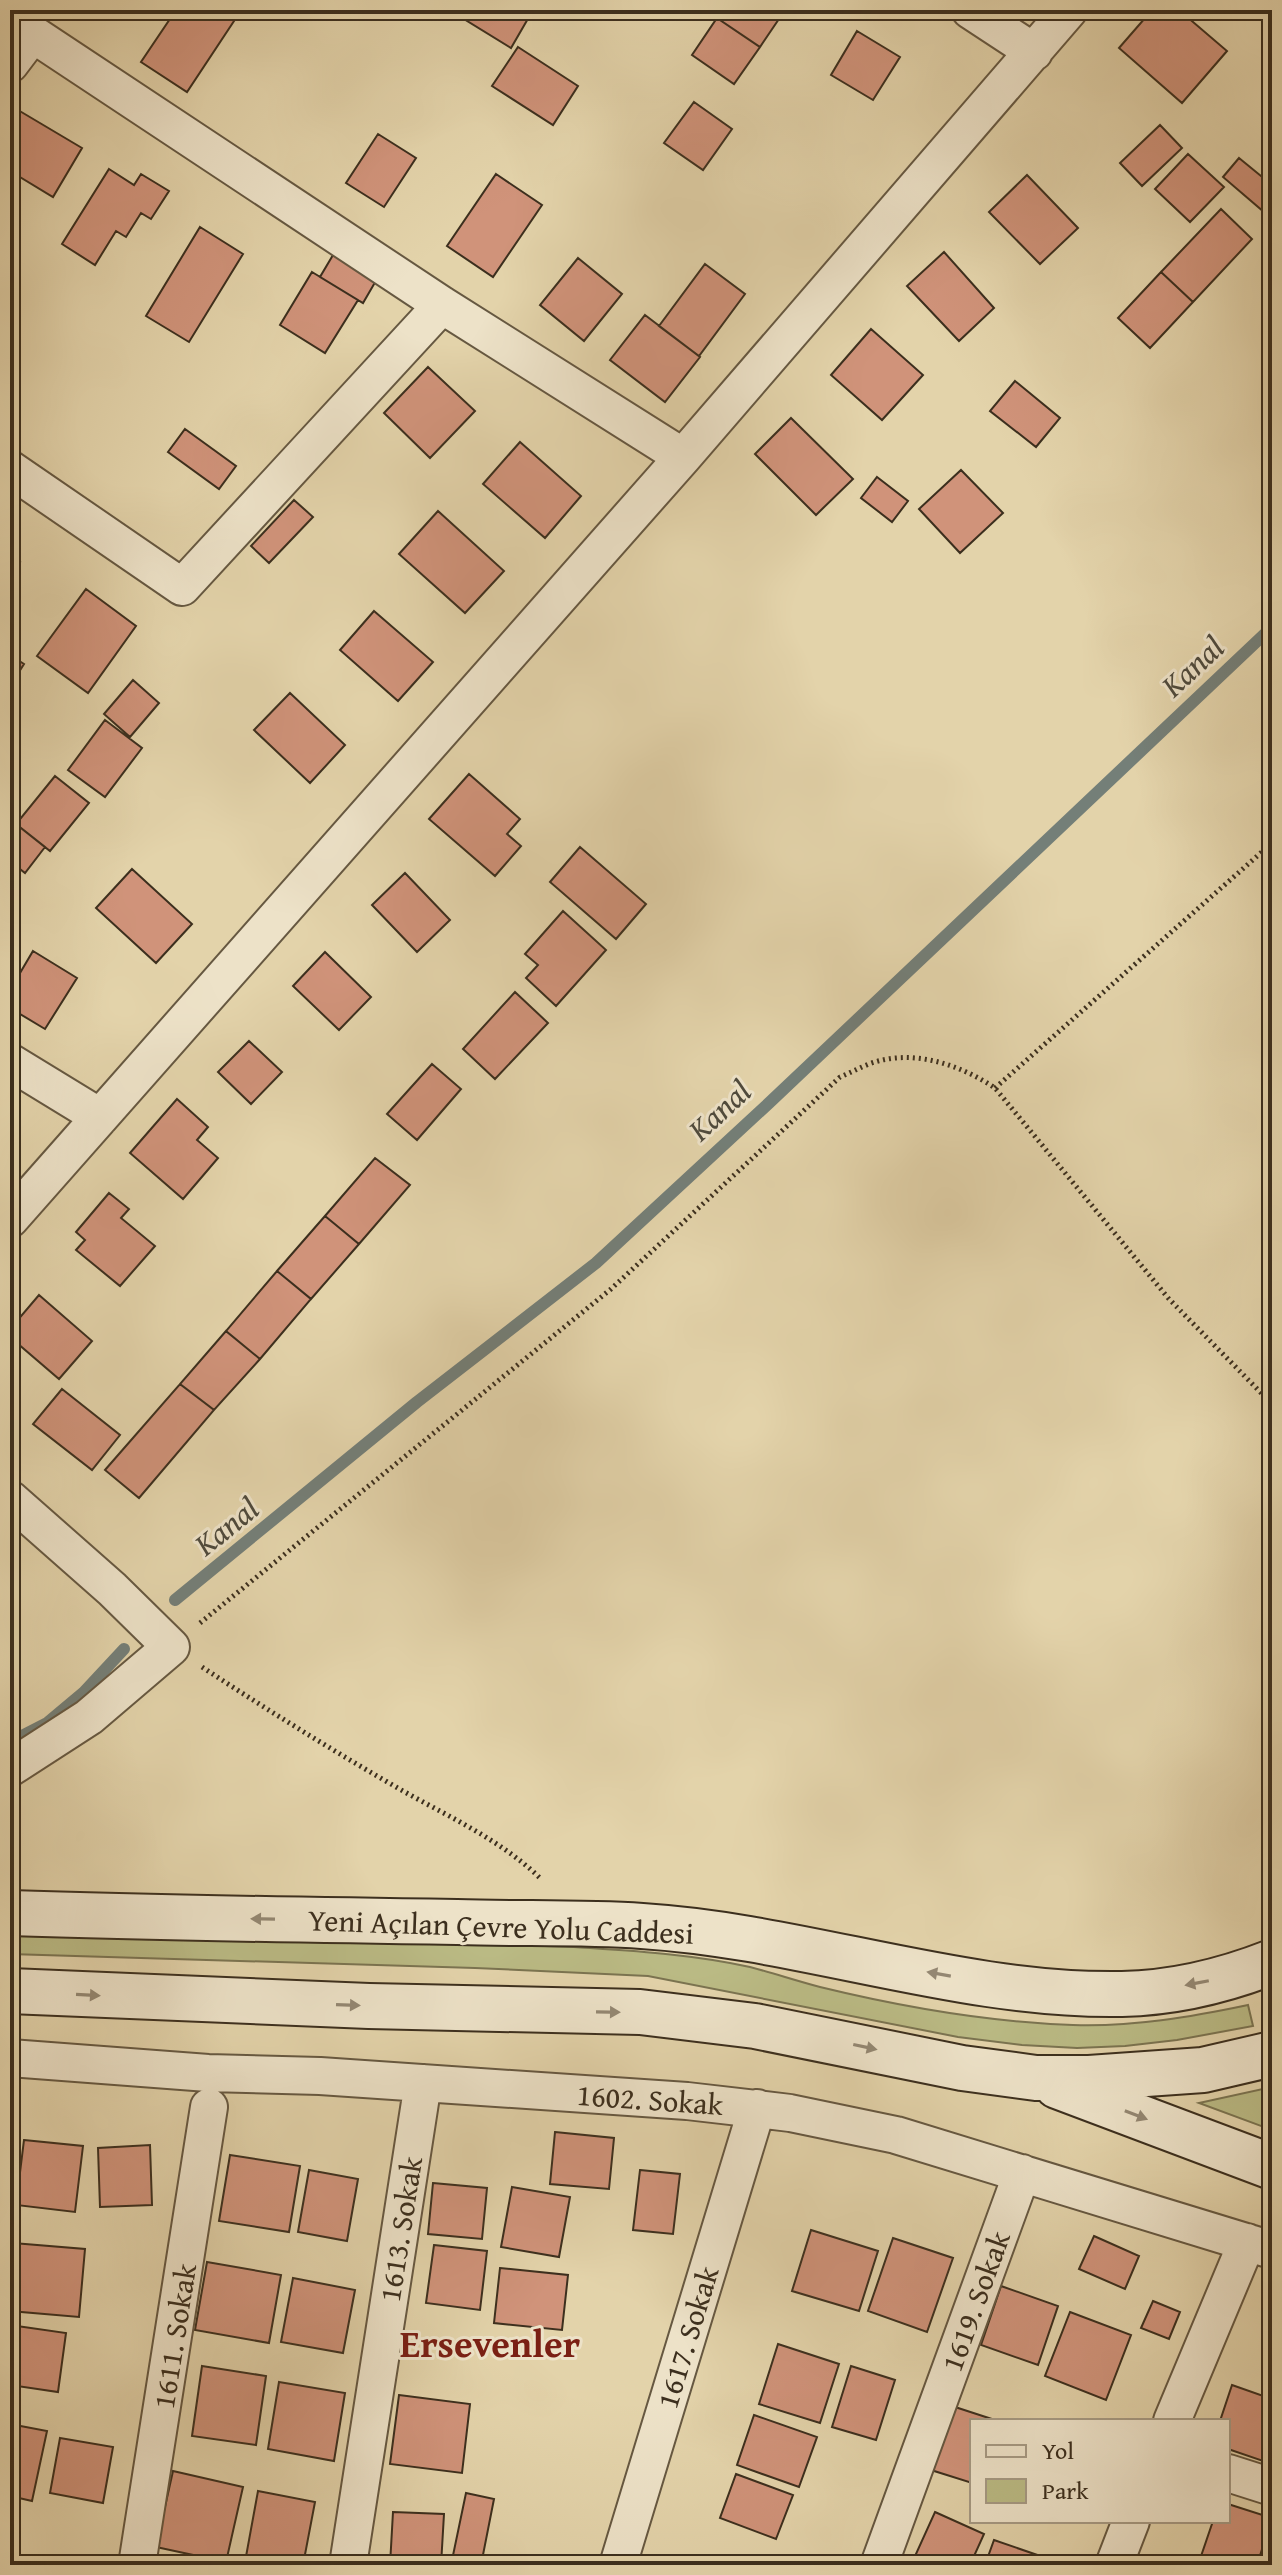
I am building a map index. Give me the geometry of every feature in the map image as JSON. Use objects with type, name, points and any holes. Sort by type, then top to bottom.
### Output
[{"type":"main road","name":"Yeni Açılan Çevre Yolu Caddesi","points":[[10,1913],[643,1926],[705,1933],[978,1981],[1061,1992],[1125,1994],[1179,1987],[1271,1968]]},
{"type":"main road","points":[[10,1991],[369,2006],[640,2012],[755,2026],[962,2068],[1036,2078],[1089,2078],[1203,2070],[1272,2054]]},
{"type":"main road","points":[[1036,2078],[1272,2167]]},
{"type":"street","points":[[970,10],[1034,52]]},
{"type":"street","points":[[10,1219],[683,457],[1069,10]]},
{"type":"street","points":[[10,64],[21,27],[442,305],[683,457]]},
{"type":"street","points":[[10,469],[182,587],[442,305]]},
{"type":"street","points":[[10,1062],[100,1117]]},
{"type":"street","points":[[10,1499],[112,1589],[171,1647],[89,1717],[10,1768]]},
{"type":"street","name":"1602. Sokak","points":[[10,2058],[208,2073],[320,2076],[757,2108],[833,2120],[896,2135],[1260,2246]]},
{"type":"street","name":"1613. Sokak","points":[[348,2565],[423,2083]]},
{"type":"street","name":"1611. Sokak","points":[[137,2565],[209,2107]]},
{"type":"street","name":"1617. Sokak","points":[[618,2565],[757,2108]]},
{"type":"street","name":"1619. Sokak","points":[[879,2565],[1022,2173]]},
{"type":"street","points":[[1173,2419],[1260,2246]]},
{"type":"street","points":[[1230,2474],[1272,2487]]},
{"type":"street","points":[[1114,2565],[1130,2523]]},
{"type":"path","points":[[995,1088],[1272,843]]},
{"type":"path","points":[[578,1925],[559,1897],[528,1866],[298,1730],[171,1647],[611,1289],[840,1077],[871,1063],[897,1058],[942,1061],[976,1075],[995,1088],[1169,1299],[1272,1404]]},
{"type":"green space","points":[[10,1928],[574,1947],[640,1952],[750,1967],[851,1994],[978,2017],[1073,2025],[1117,2024],[1183,2017],[1248,2005],[1253,2026],[1125,2046],[1077,2048],[1022,2045],[958,2037],[648,1976],[10,1954]]},
{"type":"green space","points":[[1272,2087],[1272,2130],[1199,2103]]},
{"type":"building","points":[[176,10],[225,10],[236,18],[187,92],[141,62]]},
{"type":"building","points":[[452,10],[533,10],[511,48],[451,11]]},
{"type":"building","points":[[723,10],[785,10],[760,47],[717,18]]},
{"type":"building","points":[[1152,10],[1179,10],[1227,51],[1182,103],[1119,48]]},
{"type":"building","points":[[717,18],[760,47],[734,84],[692,55]]},
{"type":"building","points":[[857,31],[900,57],[873,100],[831,75]]},
{"type":"building","points":[[518,47],[578,86],[553,125],[492,86]]},
{"type":"building","points":[[694,102],[732,129],[703,170],[664,143]]},
{"type":"building","points":[[18,110],[82,148],[53,197],[10,171],[10,123]]},
{"type":"building","points":[[1160,125],[1182,148],[1142,186],[1120,163]]},
{"type":"building","points":[[378,134],[416,158],[384,207],[346,183]]},
{"type":"building","points":[[1188,154],[1224,187],[1190,222],[1155,189]]},
{"type":"building","points":[[1239,158],[1272,185],[1272,203],[1264,212],[1223,177]]},
{"type":"building","points":[[109,169],[134,185],[141,174],[169,191],[151,219],[141,213],[126,237],[116,231],[95,265],[62,244]]},
{"type":"building","points":[[496,174],[542,205],[493,277],[447,246]]},
{"type":"building","points":[[1027,175],[1078,228],[1040,264],[989,212]]},
{"type":"building","points":[[1221,209],[1252,239],[1193,302],[1161,272]]},
{"type":"building","points":[[200,227],[243,254],[189,342],[146,316]]},
{"type":"building","points":[[944,252],[994,308],[959,341],[907,286]]},
{"type":"building","points":[[333,255],[377,279],[363,303],[320,277]]},
{"type":"building","points":[[578,258],[622,294],[584,341],[540,305]]},
{"type":"building","points":[[705,264],[745,294],[699,356],[659,326]]},
{"type":"building","points":[[312,272],[358,300],[325,353],[280,325]]},
{"type":"building","points":[[1161,272],[1193,302],[1150,348],[1118,318]]},
{"type":"building","points":[[645,315],[700,357],[665,402],[610,360]]},
{"type":"building","points":[[871,329],[923,375],[882,420],[831,375]]},
{"type":"building","points":[[428,367],[475,411],[430,458],[384,413]]},
{"type":"building","points":[[1015,381],[1060,418],[1036,447],[990,411]]},
{"type":"building","points":[[791,418],[853,479],[816,515],[755,454]]},
{"type":"building","points":[[185,429],[236,466],[219,489],[168,452]]},
{"type":"building","points":[[520,442],[581,496],[545,538],[483,484]]},
{"type":"building","points":[[961,470],[1003,513],[960,553],[919,509]]},
{"type":"building","points":[[877,477],[908,501],[892,522],[861,498]]},
{"type":"building","points":[[294,500],[313,517],[269,563],[251,546]]},
{"type":"building","points":[[438,511],[504,571],[465,613],[399,554]]},
{"type":"building","points":[[10,556],[20,562],[10,578]]},
{"type":"building","points":[[86,589],[136,626],[88,693],[37,656]]},
{"type":"building","points":[[374,611],[433,662],[398,701],[340,650]]},
{"type":"building","points":[[10,655],[24,664],[10,686]]},
{"type":"building","points":[[133,680],[159,703],[130,737],[104,714]]},
{"type":"building","points":[[290,693],[345,745],[310,783],[254,730]]},
{"type":"building","points":[[105,720],[142,748],[105,797],[68,770]]},
{"type":"building","points":[[469,774],[520,819],[507,834],[521,846],[495,876],[429,819]]},
{"type":"building","points":[[55,776],[89,803],[50,851],[16,824]]},
{"type":"building","points":[[16,824],[45,847],[25,873],[10,861],[10,832]]},
{"type":"building","points":[[580,847],[646,904],[616,939],[550,882]]},
{"type":"building","points":[[132,869],[192,924],[156,963],[96,908]]},
{"type":"building","points":[[405,873],[450,920],[417,952],[372,905]]},
{"type":"building","points":[[563,911],[606,950],[556,1006],[526,978],[538,965],[525,954]]},
{"type":"building","points":[[33,951],[77,978],[45,1029],[10,1008],[10,990]]},
{"type":"building","points":[[325,952],[371,997],[339,1030],[293,986]]},
{"type":"building","points":[[515,992],[548,1023],[495,1079],[463,1049]]},
{"type":"building","points":[[249,1041],[282,1072],[251,1104],[218,1072]]},
{"type":"building","points":[[432,1064],[461,1089],[417,1140],[387,1114]]},
{"type":"building","points":[[177,1099],[208,1127],[197,1140],[218,1158],[183,1199],[130,1153]]},
{"type":"building","points":[[375,1158],[410,1185],[359,1244],[325,1216]]},
{"type":"building","points":[[109,1193],[129,1209],[121,1218],[155,1246],[120,1286],[76,1250],[85,1240],[76,1232]]},
{"type":"building","points":[[325,1216],[359,1244],[311,1299],[277,1271]]},
{"type":"building","points":[[277,1271],[311,1299],[260,1359],[226,1331]]},
{"type":"building","points":[[39,1295],[92,1341],[59,1379],[10,1337],[10,1329]]},
{"type":"building","points":[[226,1331],[260,1359],[214,1410],[180,1384]]},
{"type":"building","points":[[180,1384],[214,1410],[139,1498],[105,1470]]},
{"type":"building","points":[[62,1389],[120,1435],[92,1470],[33,1424]]},
{"type":"building","points":[[555,2132],[614,2138],[609,2189],[550,2184]]},
{"type":"building","points":[[24,2140],[83,2146],[75,2212],[16,2205]]},
{"type":"building","points":[[150,2145],[152,2205],[100,2207],[98,2148]]},
{"type":"building","points":[[230,2155],[300,2166],[289,2232],[219,2221]]},
{"type":"building","points":[[309,2170],[358,2179],[347,2241],[298,2232]]},
{"type":"building","points":[[640,2170],[680,2174],[673,2234],[633,2230]]},
{"type":"building","points":[[433,2183],[487,2188],[482,2239],[428,2234]]},
{"type":"building","points":[[512,2187],[570,2197],[559,2257],[501,2247]]},
{"type":"building","points":[[811,2230],[878,2251],[859,2311],[792,2291]]},
{"type":"building","points":[[1094,2236],[1139,2256],[1125,2289],[1079,2269]]},
{"type":"building","points":[[893,2238],[953,2258],[927,2332],[868,2311]]},
{"type":"building","points":[[13,2243],[85,2249],[79,2317],[10,2311]]},
{"type":"building","points":[[434,2245],[487,2251],[480,2310],[426,2303]]},
{"type":"building","points":[[207,2262],[281,2275],[269,2343],[195,2330]]},
{"type":"building","points":[[500,2268],[568,2275],[562,2330],[494,2323]]},
{"type":"building","points":[[293,2278],[355,2290],[343,2353],[281,2342]]},
{"type":"building","points":[[1001,2286],[1058,2306],[1038,2365],[981,2345]]},
{"type":"building","points":[[1153,2301],[1180,2312],[1169,2339],[1141,2328]]},
{"type":"building","points":[[1070,2312],[1131,2335],[1106,2400],[1045,2376]]},
{"type":"building","points":[[10,2325],[66,2333],[58,2392],[10,2385]]},
{"type":"building","points":[[778,2344],[839,2364],[820,2423],[759,2404]]},
{"type":"building","points":[[202,2366],[266,2376],[256,2445],[192,2436]]},
{"type":"building","points":[[851,2366],[895,2380],[876,2440],[832,2427]]},
{"type":"building","points":[[279,2382],[345,2393],[334,2461],[268,2449]]},
{"type":"building","points":[[1232,2385],[1272,2399],[1272,2464],[1230,2450],[1230,2419],[1221,2419]]},
{"type":"building","points":[[399,2395],[470,2404],[462,2473],[390,2464]]},
{"type":"building","points":[[952,2406],[992,2419],[970,2419],[970,2482],[931,2470]]},
{"type":"building","points":[[754,2415],[817,2437],[799,2487],[737,2465]]},
{"type":"building","points":[[10,2424],[47,2431],[32,2501],[10,2496]]},
{"type":"building","points":[[60,2438],[113,2447],[103,2503],[50,2493]]},
{"type":"building","points":[[173,2471],[243,2487],[226,2562],[156,2547]]},
{"type":"building","points":[[736,2474],[793,2495],[776,2539],[720,2518]]},
{"type":"building","points":[[258,2491],[315,2502],[303,2565],[245,2562]]},
{"type":"building","points":[[466,2493],[494,2499],[481,2565],[451,2565]]},
{"type":"building","points":[[1230,2505],[1272,2518],[1257,2565],[1198,2565],[1212,2523],[1230,2523]]},
{"type":"building","points":[[393,2512],[444,2514],[441,2565],[390,2565]]},
{"type":"building","points":[[935,2512],[984,2534],[970,2565],[911,2565]]},
{"type":"building","points":[[994,2540],[1046,2558],[1044,2565],[985,2565]]},
{"type":"waterway","name":"Kanal","points":[[175,1600],[417,1402],[596,1263],[1272,627]]},
{"type":"waterway","name":"Kanal","points":[[10,1742],[47,1723],[84,1692],[124,1649]]},
{"type":"district","name":"Ersevenler","points":[[490,2343]]}]
